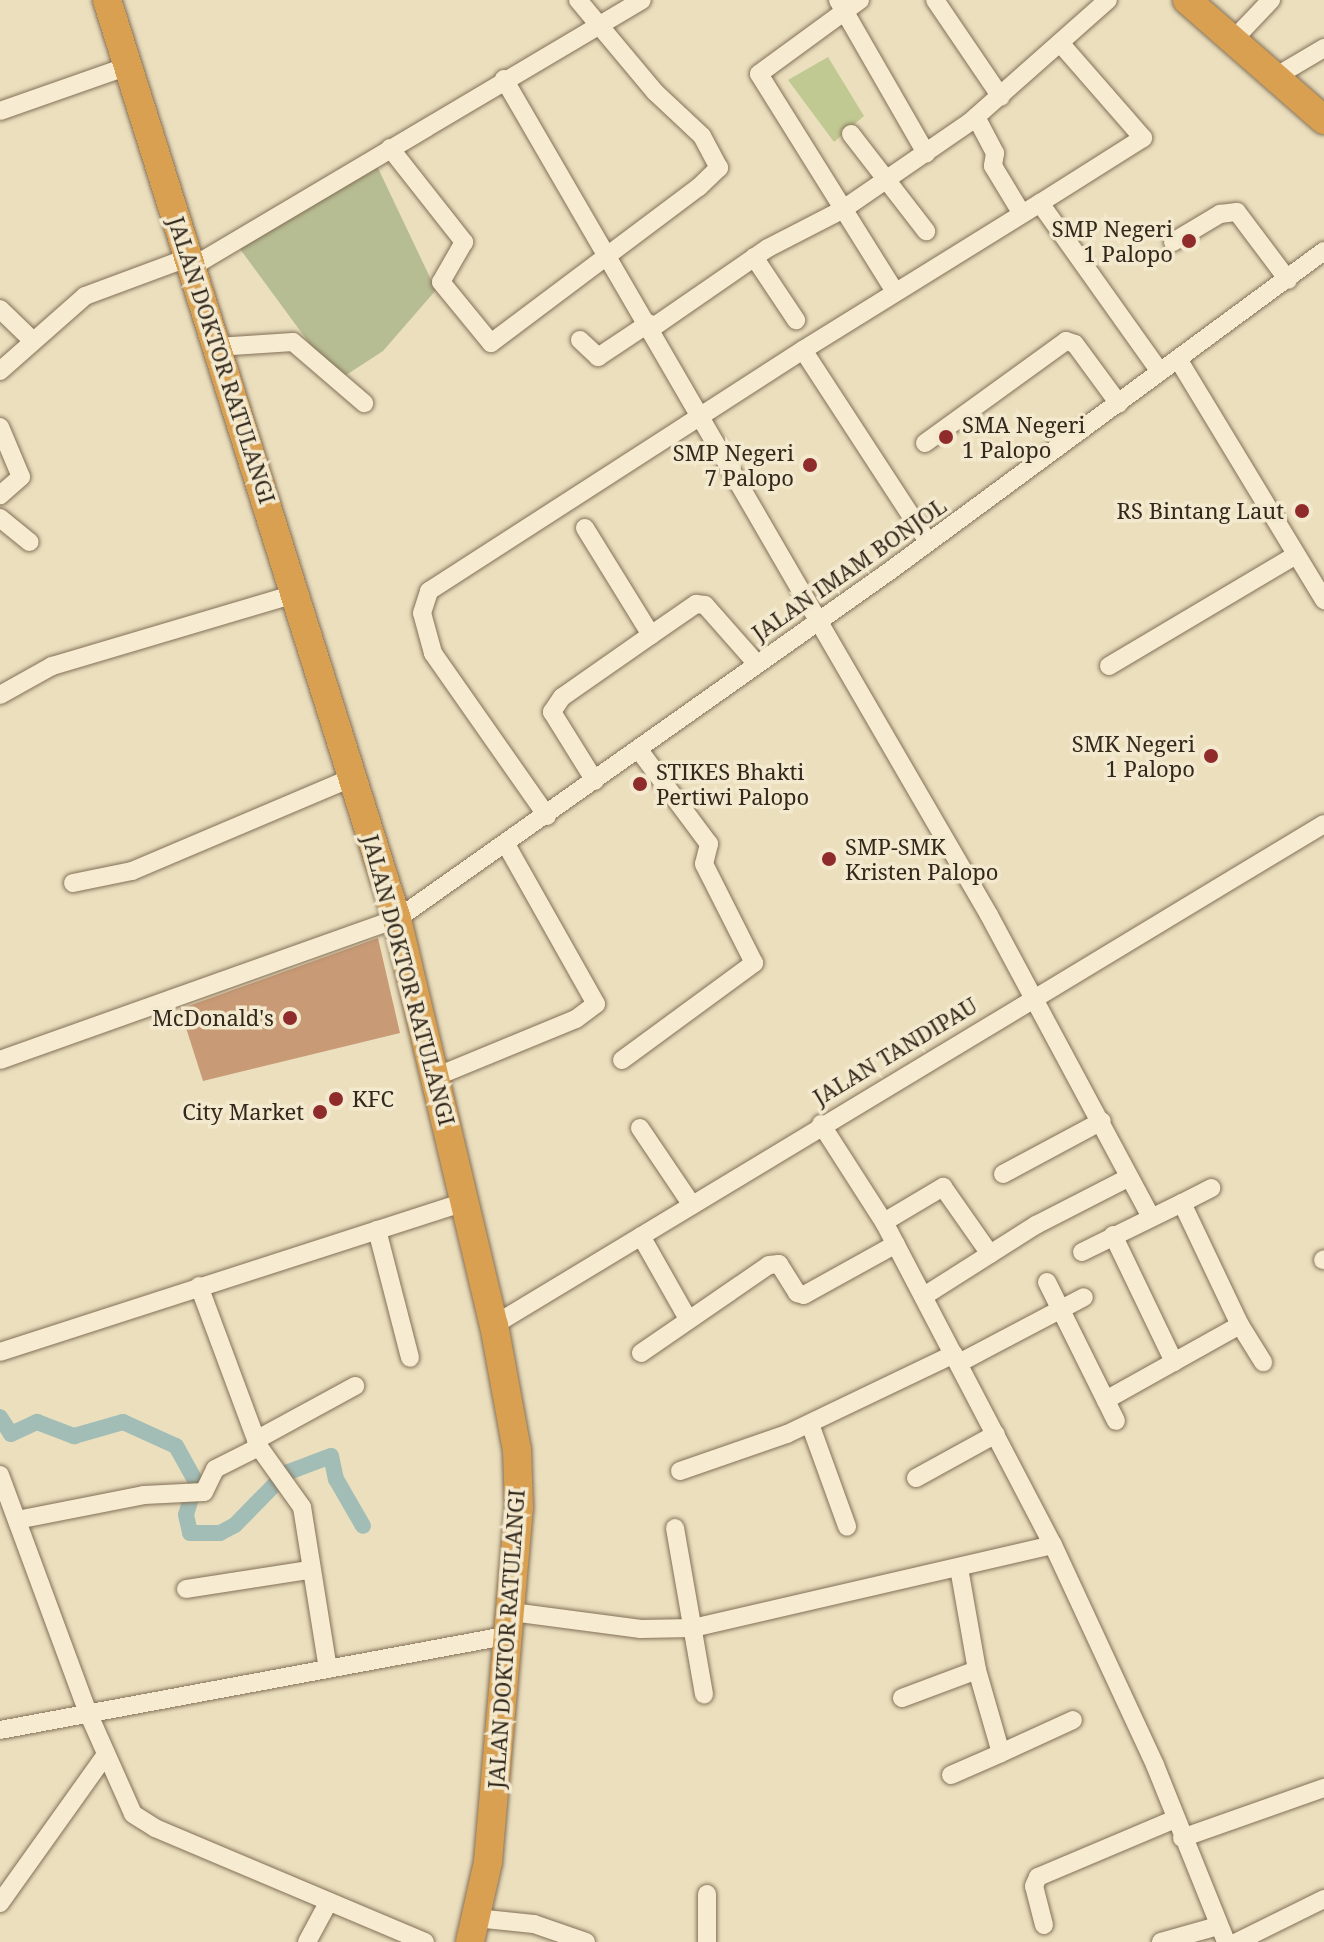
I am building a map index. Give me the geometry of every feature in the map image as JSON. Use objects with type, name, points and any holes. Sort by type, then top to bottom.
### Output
[{"type":"highway","points":[[1187,0],[1324,120]]},
{"type":"highway","name":"JALAN DOKTOR RATULANGI","points":[[114,2],[188,263],[298,593],[397,919],[467,1201],[494,1325],[519,1479],[511,1624],[488,1862],[473,1930]]},
{"type":"street","points":[[390,148],[464,242],[443,275],[443,289],[491,343],[719,168],[693,124],[655,92],[578,0]]},
{"type":"street","points":[[0,371],[98,289],[188,263],[642,0]]},
{"type":"street","points":[[935,0],[1001,97]]},
{"type":"street","points":[[580,340],[598,357],[754,257],[842,210],[976,117],[1108,0]]},
{"type":"street","points":[[1234,39],[1271,0]]},
{"type":"street","points":[[895,292],[759,74],[847,3],[926,153]]},
{"type":"street","points":[[547,816],[433,653],[423,598],[803,350],[1143,138],[1060,43]]},
{"type":"street","points":[[1275,77],[1324,48]]},
{"type":"street","points":[[0,111],[41,92],[131,65]]},
{"type":"street","points":[[504,79],[609,251],[1034,995],[1151,1217]]},
{"type":"street","points":[[976,117],[995,153],[993,166],[1022,214]]},
{"type":"street","points":[[851,134],[926,231]]},
{"type":"street","points":[[1040,203],[1160,372]]},
{"type":"street","points":[[1173,242],[1220,214],[1237,212],[1288,280]]},
{"type":"street","name":"JALAN IMAM BONJOL","points":[[0,1060],[397,919],[547,816],[820,620],[1324,251]]},
{"type":"street","points":[[754,257],[796,320]]},
{"type":"street","points":[[0,309],[33,341]]},
{"type":"street","points":[[925,443],[1066,341],[1075,344],[1119,404]]},
{"type":"street","points":[[217,347],[293,342],[364,403]]},
{"type":"street","points":[[803,350],[928,542]]},
{"type":"street","points":[[1178,359],[1324,600]]},
{"type":"street","points":[[0,427],[21,472],[0,495]]},
{"type":"street","points":[[0,518],[30,542]]},
{"type":"street","points":[[585,528],[651,635]]},
{"type":"street","points":[[1109,666],[1296,555]]},
{"type":"street","points":[[0,695],[52,666],[298,593]]},
{"type":"street","points":[[595,781],[552,712],[562,697],[696,604],[705,605],[757,664]]},
{"type":"street","points":[[622,1060],[754,963],[704,864],[709,844],[639,750]]},
{"type":"street","points":[[73,883],[132,871],[353,777]]},
{"type":"street","name":"JALAN TANDIPAU","points":[[494,1325],[1034,995],[1324,824]]},
{"type":"street","points":[[435,1077],[576,1019],[596,1004],[506,844]]},
{"type":"street","points":[[1003,1174],[1102,1121]]},
{"type":"street","points":[[821,1124],[884,1222],[1053,1545],[1175,1819],[1222,1934],[1161,1942]]},
{"type":"street","points":[[640,1128],[692,1205]]},
{"type":"street","points":[[924,1296],[990,1254],[1128,1178]]},
{"type":"street","points":[[884,1222],[943,1187],[990,1254]]},
{"type":"street","points":[[1082,1252],[1211,1188]]},
{"type":"street","points":[[0,1352],[467,1201]]},
{"type":"street","points":[[1182,1203],[1240,1325],[1263,1362]]},
{"type":"street","points":[[377,1230],[410,1358]]},
{"type":"street","points":[[1113,1235],[1174,1362]]},
{"type":"street","points":[[641,1236],[688,1319]]},
{"type":"street","points":[[641,1353],[769,1265],[779,1264],[797,1293],[804,1295],[896,1244]]},
{"type":"street","points":[[1047,1282],[1116,1421]]},
{"type":"street","points":[[199,1286],[257,1443],[302,1507],[309,1570],[328,1669]]},
{"type":"street","points":[[680,1471],[810,1424],[1060,1311],[1084,1297]]},
{"type":"street","points":[[1106,1400],[1240,1325]]},
{"type":"street","points":[[17,1520],[118,1499],[204,1492],[215,1469],[355,1386]]},
{"type":"street","points":[[810,1424],[847,1526]]},
{"type":"street","points":[[916,1478],[996,1434]]},
{"type":"street","points":[[0,1475],[124,1802],[144,1823],[425,1942]]},
{"type":"street","points":[[675,1528],[704,1694]]},
{"type":"street","points":[[0,1730],[328,1669],[511,1624],[693,1628],[1053,1545]]},
{"type":"street","points":[[959,1568],[977,1670],[1001,1753]]},
{"type":"street","points":[[186,1589],[309,1570]]},
{"type":"street","points":[[902,1698],[977,1670]]},
{"type":"street","points":[[951,1775],[1073,1720]]},
{"type":"street","points":[[0,1903],[34,1849],[105,1756]]},
{"type":"street","points":[[1182,1838],[1324,1788]]},
{"type":"street","points":[[1044,1925],[1034,1886],[1038,1877],[1175,1819]]},
{"type":"street","points":[[707,1894],[707,1942]]},
{"type":"street","points":[[1237,1942],[1324,1899]]},
{"type":"street","points":[[307,1942],[328,1903]]},
{"type":"street","points":[[473,1930],[534,1924],[586,1942]]},
{"type":"green space","points":[[828,57],[864,116],[834,142],[788,80]]},
{"type":"green space","points":[[377,166],[436,290],[383,351],[337,381],[240,249]]},
{"type":"building","name":"McDonald's","points":[[378,938],[400,1033],[203,1081],[180,1009]]},
{"type":"waterway","points":[[0,1417],[11,1434],[37,1422],[74,1436],[123,1422],[176,1446],[196,1482],[186,1515],[190,1533],[220,1533],[235,1525],[286,1473],[331,1456],[336,1479],[363,1526]]},
{"type":"place","name":"SMP Negeri 1 Palopo","points":[[1189,241]]},
{"type":"place","name":"SMA Negeri 1 Palopo","points":[[946,437]]},
{"type":"place","name":"SMP Negeri 7 Palopo","points":[[810,465]]},
{"type":"place","name":"RS Bintang Laut","points":[[1302,511]]},
{"type":"place","name":"SMK Negeri 1 Palopo","points":[[1211,756]]},
{"type":"place","name":"STIKES Bhakti Pertiwi Palopo","points":[[640,784]]},
{"type":"place","name":"SMP-SMK Kristen Palopo","points":[[829,859]]},
{"type":"place","name":"McDonald's","points":[[290,1018]]},
{"type":"place","name":"KFC","points":[[336,1099]]},
{"type":"place","name":"City Market","points":[[320,1112]]}]
